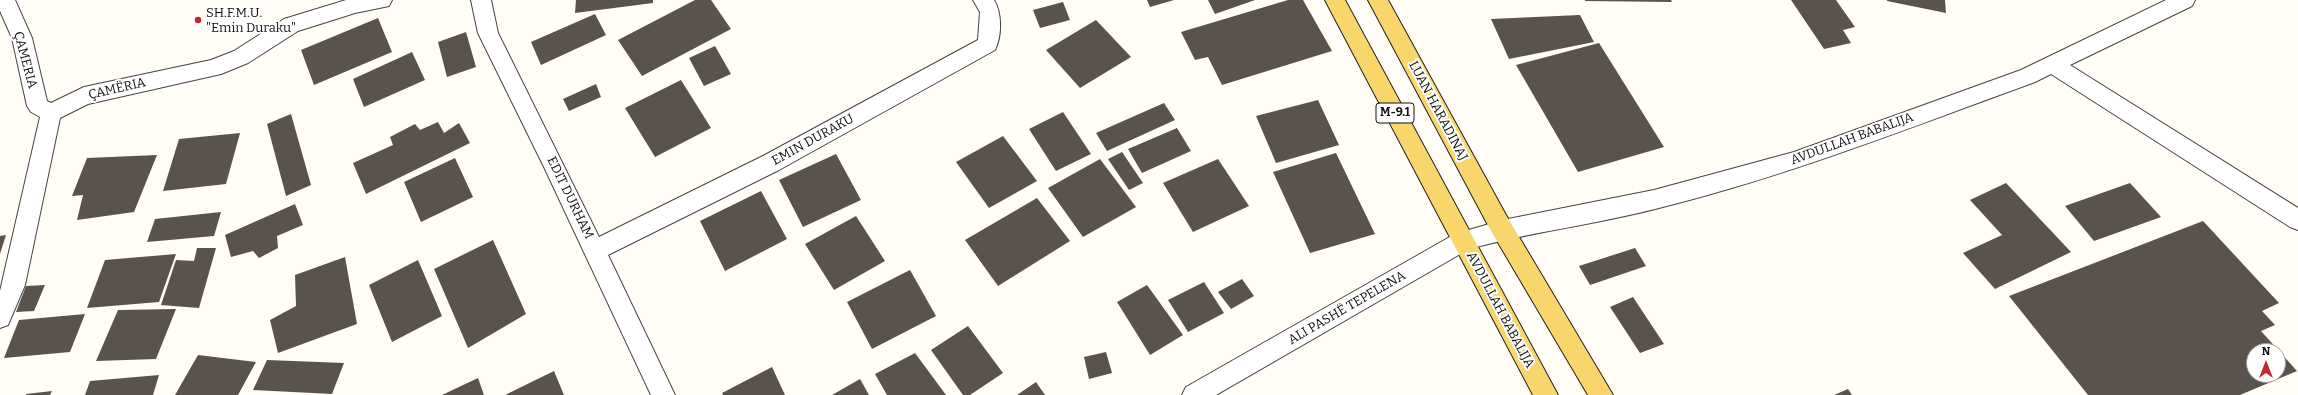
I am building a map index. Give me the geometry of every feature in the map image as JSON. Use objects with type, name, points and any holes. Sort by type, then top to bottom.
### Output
[{"type":"main road","name":"M-9.1","points":[[1335,0],[1458,234]]},
{"type":"main road","name":"LUAN HARADINAJ","points":[[1378,0],[1501,226]]},
{"type":"main road","name":"M-9.1","points":[[1501,226],[1601,395]]},
{"type":"main road","name":"AVDULLAH BABALIJA","points":[[1458,234],[1546,395]]},
{"type":"street","name":"ÇAMERIA","points":[[5,0],[22,38],[38,106],[51,113]]},
{"type":"street","name":"ÇAMËRIA","points":[[51,113],[84,96],[214,68],[241,57],[291,25],[355,6],[382,0]]},
{"type":"street","name":"EDIT DURHAM","points":[[481,0],[488,33],[595,250],[663,395]]},
{"type":"street","name":"EMIN DURAKU","points":[[595,250],[771,163],[988,44],[990,11],[983,0]]},
{"type":"street","name":"AVDULLAH BABALIJA","points":[[1501,226],[1654,200],[1794,160],[2028,76],[2185,0]]},
{"type":"street","points":[[2052,64],[2298,220]]},
{"type":"street","points":[[0,317],[14,284],[51,113]]},
{"type":"street","name":"ALI PASHË TEPELENA","points":[[1194,395],[1458,234],[1501,226]]},
{"type":"building","points":[[576,0],[653,0],[653,3],[575,13]]},
{"type":"building","points":[[695,0],[711,0],[731,29],[642,76],[618,40]]},
{"type":"building","points":[[1147,0],[1174,0],[1150,7]]},
{"type":"building","points":[[1208,0],[1255,0],[1215,14]]},
{"type":"building","points":[[1288,0],[1303,0],[1332,51],[1222,85],[1208,57],[1195,60],[1181,32]]},
{"type":"building","points":[[1671,0],[1672,2],[1585,1]]},
{"type":"building","points":[[1791,0],[1836,0],[1855,27],[1843,30],[1851,43],[1824,49]]},
{"type":"building","points":[[1945,0],[1946,13],[1887,1]]},
{"type":"building","points":[[1063,2],[1070,20],[1040,28],[1033,10]]},
{"type":"building","points":[[595,14],[606,35],[541,65],[531,42]]},
{"type":"building","points":[[1580,15],[1594,42],[1509,59],[1491,19]]},
{"type":"building","points":[[378,18],[392,52],[314,85],[301,50]]},
{"type":"building","points":[[1096,20],[1131,57],[1080,88],[1046,50]]},
{"type":"building","points":[[466,32],[476,67],[447,77],[438,42]]},
{"type":"building","points":[[1599,43],[1664,147],[1578,172],[1516,65]]},
{"type":"building","points":[[715,46],[731,74],[704,86],[689,58]]},
{"type":"building","points":[[412,52],[425,80],[364,107],[353,79]]},
{"type":"building","points":[[681,80],[711,128],[655,157],[625,108]]},
{"type":"building","points":[[596,84],[601,97],[569,111],[563,99]]},
{"type":"building","points":[[1318,100],[1339,145],[1276,163],[1256,116]]},
{"type":"building","points":[[1164,103],[1175,120],[1107,151],[1096,133]]},
{"type":"building","points":[[1063,112],[1091,154],[1056,171],[1029,129]]},
{"type":"building","points":[[291,114],[311,185],[286,196],[267,124]]},
{"type":"building","points":[[438,122],[444,133],[459,123],[470,143],[366,194],[353,163],[393,145],[390,137],[415,124],[420,130]]},
{"type":"building","points":[[1177,128],[1191,151],[1142,173],[1128,149]]},
{"type":"building","points":[[240,133],[226,184],[163,191],[179,139]]},
{"type":"building","points":[[1003,136],[1037,181],[989,208],[956,162]]},
{"type":"building","points":[[1122,152],[1143,183],[1129,190],[1108,159]]},
{"type":"building","points":[[1336,153],[1375,234],[1310,253],[1273,172]]},
{"type":"building","points":[[836,154],[861,200],[803,227],[779,180]]},
{"type":"building","points":[[157,155],[134,212],[77,220],[83,195],[72,196],[87,158]]},
{"type":"building","points":[[455,158],[473,197],[421,222],[404,182]]},
{"type":"building","points":[[1100,159],[1136,207],[1083,237],[1048,188]]},
{"type":"building","points":[[1218,159],[1249,206],[1193,232],[1163,183]]},
{"type":"building","points":[[2006,183],[2071,252],[1995,289],[1963,253],[2002,235],[1970,200]]},
{"type":"building","points":[[2130,183],[2161,217],[2094,241],[2065,206]]},
{"type":"building","points":[[761,191],[787,239],[725,271],[700,221]]},
{"type":"building","points":[[1037,198],[1070,241],[998,286],[965,240]]},
{"type":"building","points":[[295,204],[303,225],[277,236],[278,248],[259,258],[253,251],[231,257],[225,235]]},
{"type":"building","points":[[221,212],[214,236],[147,242],[155,219]]},
{"type":"building","points":[[856,216],[885,261],[834,290],[805,244]]},
{"type":"building","points":[[2203,221],[2279,303],[2262,311],[2275,325],[2261,331],[2272,343],[2246,343],[2246,383],[2268,383],[2240,395],[2088,395],[2009,296]]},
{"type":"building","points":[[6,235],[0,254],[0,236]]},
{"type":"building","points":[[493,240],[526,314],[468,348],[434,269]]},
{"type":"building","points":[[197,248],[216,248],[199,308],[161,305],[176,260],[194,261]]},
{"type":"building","points":[[1635,248],[1646,266],[1590,285],[1579,266]]},
{"type":"building","points":[[176,254],[159,302],[87,308],[105,260]]},
{"type":"building","points":[[345,257],[357,324],[278,353],[270,320],[296,306],[295,275]]},
{"type":"building","points":[[418,260],[442,316],[392,342],[369,285]]},
{"type":"building","points":[[910,270],[936,316],[872,349],[847,302]]},
{"type":"building","points":[[1242,279],[1254,296],[1231,309],[1218,292]]},
{"type":"building","points":[[1204,282],[1224,313],[1188,332],[1168,300]]},
{"type":"building","points":[[45,285],[34,311],[16,312],[26,286]]},
{"type":"building","points":[[1147,285],[1183,335],[1150,355],[1117,302]]},
{"type":"building","points":[[1633,297],[1664,344],[1640,353],[1610,307]]},
{"type":"building","points":[[176,309],[156,359],[96,361],[118,310]]},
{"type":"building","points":[[85,314],[70,352],[4,358],[19,320]]},
{"type":"building","points":[[968,326],[1003,373],[970,395],[963,395],[931,350]]},
{"type":"building","points":[[1106,352],[1112,373],[1089,379],[1084,357]]},
{"type":"building","points":[[915,353],[946,395],[887,395],[875,374]]},
{"type":"building","points":[[198,355],[256,362],[238,395],[175,395]]},
{"type":"building","points":[[2286,359],[2297,371],[2286,376]]},
{"type":"building","points":[[267,360],[344,363],[332,394],[253,390]]},
{"type":"building","points":[[772,367],[785,395],[723,395],[722,393]]},
{"type":"building","points":[[554,371],[564,395],[505,395]]},
{"type":"building","points":[[159,375],[153,395],[85,395],[90,381]]},
{"type":"building","points":[[478,378],[484,395],[442,395]]},
{"type":"building","points":[[860,379],[869,395],[832,395]]},
{"type":"building","points":[[1036,382],[1045,395],[1017,395]]},
{"type":"building","points":[[1848,389],[1852,395],[1834,395]]},
{"type":"building","points":[[52,391],[50,395],[26,395],[26,394]]},
{"type":"place","name":"SH.F.M.U. \"Emin Duraku\"","points":[[198,20]]}]
